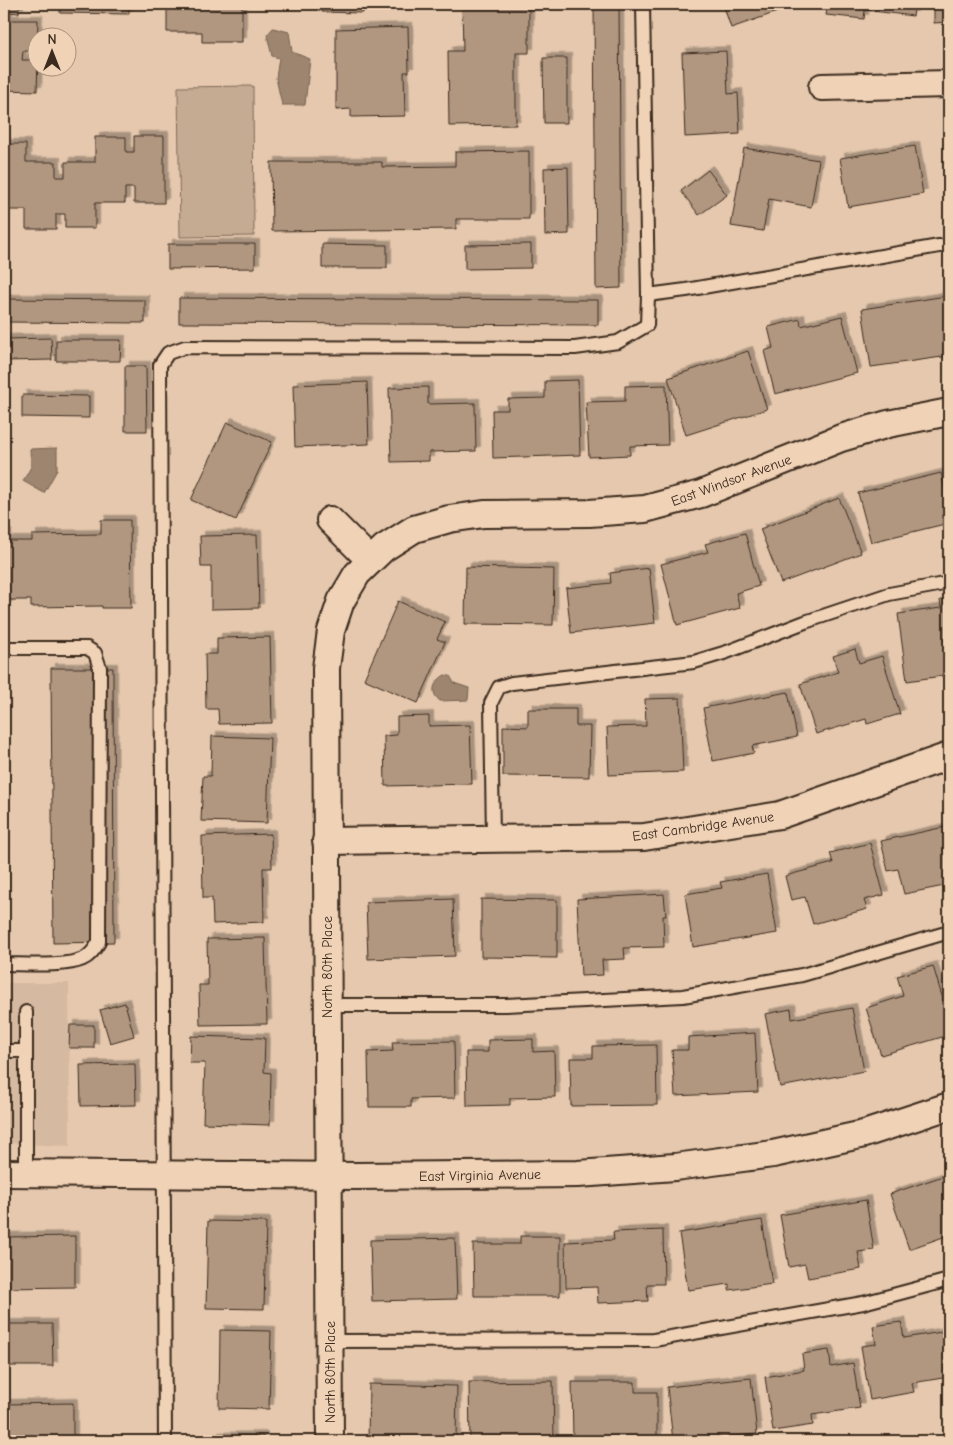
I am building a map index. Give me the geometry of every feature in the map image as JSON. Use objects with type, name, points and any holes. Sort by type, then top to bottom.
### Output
[{"type":"street","points":[[822,87],[949,84]]},
{"type":"street","name":"East Windsor Avenue","points":[[370,560],[384,548],[414,529],[449,519],[484,514],[590,513],[645,509],[701,494],[841,438],[888,424],[949,412]]},
{"type":"street","points":[[330,520],[370,560]]},
{"type":"street","name":"North 80th Place","points":[[330,1441],[326,668],[331,631],[341,601],[357,574],[370,560]]},
{"type":"street","name":"East Cambridge Avenue","points":[[326,841],[644,837],[780,815],[949,756]]},
{"type":"street","name":"East Virginia Avenue","points":[[15,1173],[330,1176],[578,1174],[675,1167],[773,1154],[864,1134],[949,1106]]},
{"type":"lane","points":[[165,1441],[160,365],[168,353],[185,347],[575,348],[618,342],[647,325],[643,4]]},
{"type":"lane","points":[[648,295],[695,289],[939,246],[949,246]]},
{"type":"lane","points":[[493,838],[491,704],[499,687],[512,682],[694,662],[889,594],[949,583]]},
{"type":"lane","points":[[4,648],[86,648],[95,653],[98,659],[100,688],[99,942],[96,949],[84,959],[69,963],[4,964]]},
{"type":"lane","points":[[327,1005],[506,1005],[683,996],[802,975],[949,932]]},
{"type":"lane","points":[[15,1173],[26,1051],[26,1012]]},
{"type":"lane","points":[[4,1051],[26,1051]]},
{"type":"lane","points":[[330,1341],[654,1340],[863,1303],[949,1280]]},
{"type":"shaded area","points":[[273,28],[289,32],[292,52],[310,59],[305,105],[282,105],[276,78],[279,58],[272,56],[267,35]]},
{"type":"shaded area","points":[[253,86],[254,236],[180,237],[178,87]]},
{"type":"shaded area","points":[[57,448],[57,470],[44,493],[23,481],[31,467],[30,449]]},
{"type":"shaded area","points":[[445,675],[450,676],[454,683],[469,688],[468,700],[440,701],[437,698],[434,687],[438,680]]},
{"type":"shaded area","points":[[4,983],[69,983],[70,1146],[4,1143]]},
{"type":"building","points":[[4,4],[19,4],[19,13],[8,12],[8,20],[38,20],[38,28],[28,28],[28,51],[23,51],[22,60],[28,60],[28,78],[37,78],[37,91],[4,90]]},
{"type":"building","points":[[60,4],[129,4],[129,14],[60,13]]},
{"type":"building","points":[[167,4],[242,4],[242,42],[202,42],[202,32],[167,32]]},
{"type":"building","points":[[307,4],[377,4],[377,9],[363,9],[363,13],[322,12],[322,6]]},
{"type":"building","points":[[462,4],[529,4],[529,53],[516,53],[516,125],[449,126],[448,51],[463,51]]},
{"type":"building","points":[[594,4],[619,4],[621,288],[596,289]]},
{"type":"building","points":[[723,4],[800,4],[731,28]]},
{"type":"building","points":[[828,4],[915,4],[913,16],[865,10],[864,19],[826,15]]},
{"type":"building","points":[[934,4],[949,4],[949,22],[934,23]]},
{"type":"building","points":[[408,27],[409,72],[404,72],[405,116],[351,117],[351,109],[336,110],[336,29]]},
{"type":"building","points":[[726,51],[728,94],[738,93],[740,134],[685,137],[682,53]]},
{"type":"building","points":[[543,58],[567,58],[567,123],[544,123]]},
{"type":"building","points":[[134,136],[164,136],[164,203],[134,203],[134,188],[125,188],[125,203],[95,203],[95,228],[65,228],[65,214],[56,214],[56,229],[26,229],[26,210],[4,210],[4,144],[26,144],[26,162],[56,162],[56,177],[65,177],[65,162],[95,162],[95,137],[126,137],[126,152],[134,152]]},
{"type":"building","points":[[948,141],[949,141],[949,201]]},
{"type":"building","points":[[915,146],[923,194],[848,207],[840,158]]},
{"type":"building","points":[[744,148],[819,160],[811,207],[769,199],[763,231],[731,226]]},
{"type":"building","points":[[529,151],[529,219],[456,219],[456,229],[272,231],[271,162],[382,162],[382,167],[455,166],[455,152]]},
{"type":"building","points":[[568,167],[569,234],[545,235],[544,168]]},
{"type":"building","points":[[708,170],[727,195],[699,215],[681,191]]},
{"type":"building","points":[[168,244],[255,244],[255,268],[168,269]]},
{"type":"building","points":[[322,244],[387,245],[387,268],[322,268]]},
{"type":"building","points":[[531,244],[531,268],[465,269],[465,245]]},
{"type":"building","points":[[946,296],[949,318],[949,356],[871,367],[862,309]]},
{"type":"building","points":[[179,298],[598,300],[598,325],[179,323]]},
{"type":"building","points":[[4,299],[145,300],[145,323],[4,322]]},
{"type":"building","points":[[842,316],[857,373],[775,394],[764,351],[773,348],[768,327],[800,319],[801,326]]},
{"type":"building","points":[[51,338],[52,360],[4,361],[4,339]]},
{"type":"building","points":[[56,340],[121,340],[120,361],[56,361]]},
{"type":"building","points":[[748,351],[767,409],[686,435],[668,378]]},
{"type":"building","points":[[125,366],[146,366],[147,431],[125,431]]},
{"type":"building","points":[[578,380],[580,455],[493,458],[492,410],[508,410],[508,399],[545,398],[545,381]]},
{"type":"building","points":[[367,382],[369,444],[295,447],[293,385]]},
{"type":"building","points":[[666,385],[668,445],[630,446],[630,455],[589,457],[586,402],[625,401],[625,386]]},
{"type":"building","points":[[428,387],[428,404],[475,403],[476,451],[429,452],[429,461],[391,462],[389,388]]},
{"type":"building","points":[[22,395],[89,396],[89,418],[22,417]]},
{"type":"building","points":[[227,422],[272,442],[236,520],[191,500]]},
{"type":"building","points":[[941,473],[949,508],[949,523],[871,542],[858,493]]},
{"type":"building","points":[[839,498],[861,553],[781,583],[760,529]]},
{"type":"building","points":[[101,520],[130,520],[131,608],[102,608],[102,606],[31,607],[31,600],[8,600],[8,606],[4,606],[4,534],[7,534],[7,541],[32,541],[32,535],[101,534]]},
{"type":"building","points":[[745,533],[759,586],[736,593],[740,608],[677,625],[661,564],[708,552],[705,544]]},
{"type":"building","points":[[257,535],[259,608],[211,609],[211,567],[201,567],[200,536]]},
{"type":"building","points":[[466,567],[554,569],[553,625],[465,624]]},
{"type":"building","points":[[649,568],[655,623],[571,633],[566,588],[611,583],[610,573]]},
{"type":"building","points":[[949,599],[949,675],[907,681],[898,614],[941,608],[940,600]]},
{"type":"building","points":[[398,601],[445,622],[437,639],[445,642],[418,703],[364,679]]},
{"type":"building","points":[[270,637],[272,723],[219,724],[218,709],[206,709],[205,654],[217,654],[217,638]]},
{"type":"building","points":[[855,649],[859,663],[882,656],[900,714],[867,724],[866,719],[816,734],[800,684],[838,672],[833,656]]},
{"type":"building","points":[[51,668],[113,668],[114,942],[53,943]]},
{"type":"building","points":[[788,692],[797,737],[752,746],[754,753],[713,761],[703,708]]},
{"type":"building","points":[[680,698],[683,772],[609,775],[607,727],[646,726],[645,699]]},
{"type":"building","points":[[528,709],[576,709],[576,726],[590,726],[589,777],[503,776],[503,726],[528,727]]},
{"type":"building","points":[[429,716],[429,726],[470,725],[472,784],[385,786],[384,736],[397,735],[397,717]]},
{"type":"building","points":[[212,736],[270,738],[267,823],[201,821],[203,776],[211,776]]},
{"type":"building","points":[[4,817],[5,817],[4,892]]},
{"type":"building","points":[[949,826],[949,885],[904,894],[898,869],[888,871],[881,841]]},
{"type":"building","points":[[271,834],[272,868],[263,868],[264,922],[213,924],[212,898],[203,898],[202,836]]},
{"type":"building","points":[[870,843],[884,895],[864,900],[867,909],[813,924],[805,897],[791,900],[785,876],[833,863],[830,853]]},
{"type":"building","points":[[767,874],[777,933],[693,947],[685,894],[722,888],[720,882]]},
{"type":"building","points":[[664,894],[666,916],[663,916],[664,947],[624,948],[625,959],[602,960],[603,975],[581,976],[577,899]]},
{"type":"building","points":[[453,899],[455,956],[368,959],[366,902]]},
{"type":"building","points":[[481,899],[557,900],[557,958],[481,957]]},
{"type":"building","points":[[265,938],[267,1024],[200,1025],[199,985],[208,985],[207,939]]},
{"type":"building","points":[[933,966],[949,1020],[949,1035],[881,1055],[866,1008],[903,996],[897,976]]},
{"type":"building","points":[[125,1003],[134,1036],[110,1043],[100,1010]]},
{"type":"building","points":[[852,1008],[864,1071],[780,1087],[765,1014],[791,1009],[792,1019]]},
{"type":"building","points":[[70,1025],[94,1025],[94,1048],[69,1048]]},
{"type":"building","points":[[755,1033],[758,1092],[675,1096],[672,1050],[688,1050],[688,1037]]},
{"type":"building","points":[[191,1036],[265,1038],[264,1072],[271,1073],[270,1125],[203,1123],[205,1063],[190,1063]]},
{"type":"building","points":[[533,1039],[533,1052],[554,1051],[555,1097],[510,1098],[510,1105],[467,1106],[466,1052],[488,1052],[488,1040]]},
{"type":"building","points":[[454,1041],[455,1098],[411,1099],[411,1107],[369,1107],[368,1052],[393,1051],[392,1042]]},
{"type":"building","points":[[656,1045],[657,1105],[571,1106],[570,1058],[593,1058],[593,1046]]},
{"type":"building","points":[[135,1064],[136,1105],[81,1106],[80,1065]]},
{"type":"building","points":[[949,1174],[949,1235],[909,1249],[890,1194]]},
{"type":"building","points":[[866,1200],[874,1250],[858,1252],[861,1269],[808,1278],[805,1264],[789,1267],[780,1215]]},
{"type":"building","points":[[762,1220],[772,1284],[729,1290],[729,1284],[688,1290],[679,1233]]},
{"type":"building","points":[[208,1221],[266,1222],[264,1309],[206,1308]]},
{"type":"building","points":[[663,1230],[664,1284],[647,1284],[648,1301],[598,1303],[597,1287],[566,1288],[565,1242],[614,1240],[613,1232]]},
{"type":"building","points":[[75,1236],[75,1287],[4,1288],[4,1237]]},
{"type":"building","points":[[520,1236],[560,1236],[560,1296],[474,1296],[473,1244],[520,1244]]},
{"type":"building","points":[[455,1238],[457,1299],[372,1301],[370,1240]]},
{"type":"building","points":[[4,1322],[5,1324],[52,1324],[53,1366],[4,1366]]},
{"type":"building","points":[[901,1322],[904,1338],[948,1331],[949,1377],[912,1383],[914,1392],[870,1400],[861,1346],[876,1344],[873,1326]]},
{"type":"building","points":[[220,1330],[271,1331],[269,1409],[219,1408]]},
{"type":"building","points":[[829,1350],[831,1367],[853,1363],[860,1408],[812,1415],[813,1425],[773,1431],[765,1377],[804,1370],[802,1354]]},
{"type":"building","points":[[751,1378],[757,1434],[673,1441],[667,1387]]},
{"type":"building","points":[[553,1381],[554,1441],[470,1441],[469,1382]]},
{"type":"building","points":[[572,1382],[635,1382],[635,1392],[657,1392],[657,1439],[573,1441]]},
{"type":"building","points":[[369,1384],[457,1386],[456,1439],[408,1438],[408,1441],[368,1441]]},
{"type":"building","points":[[73,1403],[73,1441],[4,1441],[4,1404]]},
{"type":"building","points":[[263,1436],[263,1441],[214,1441],[214,1437]]}]
